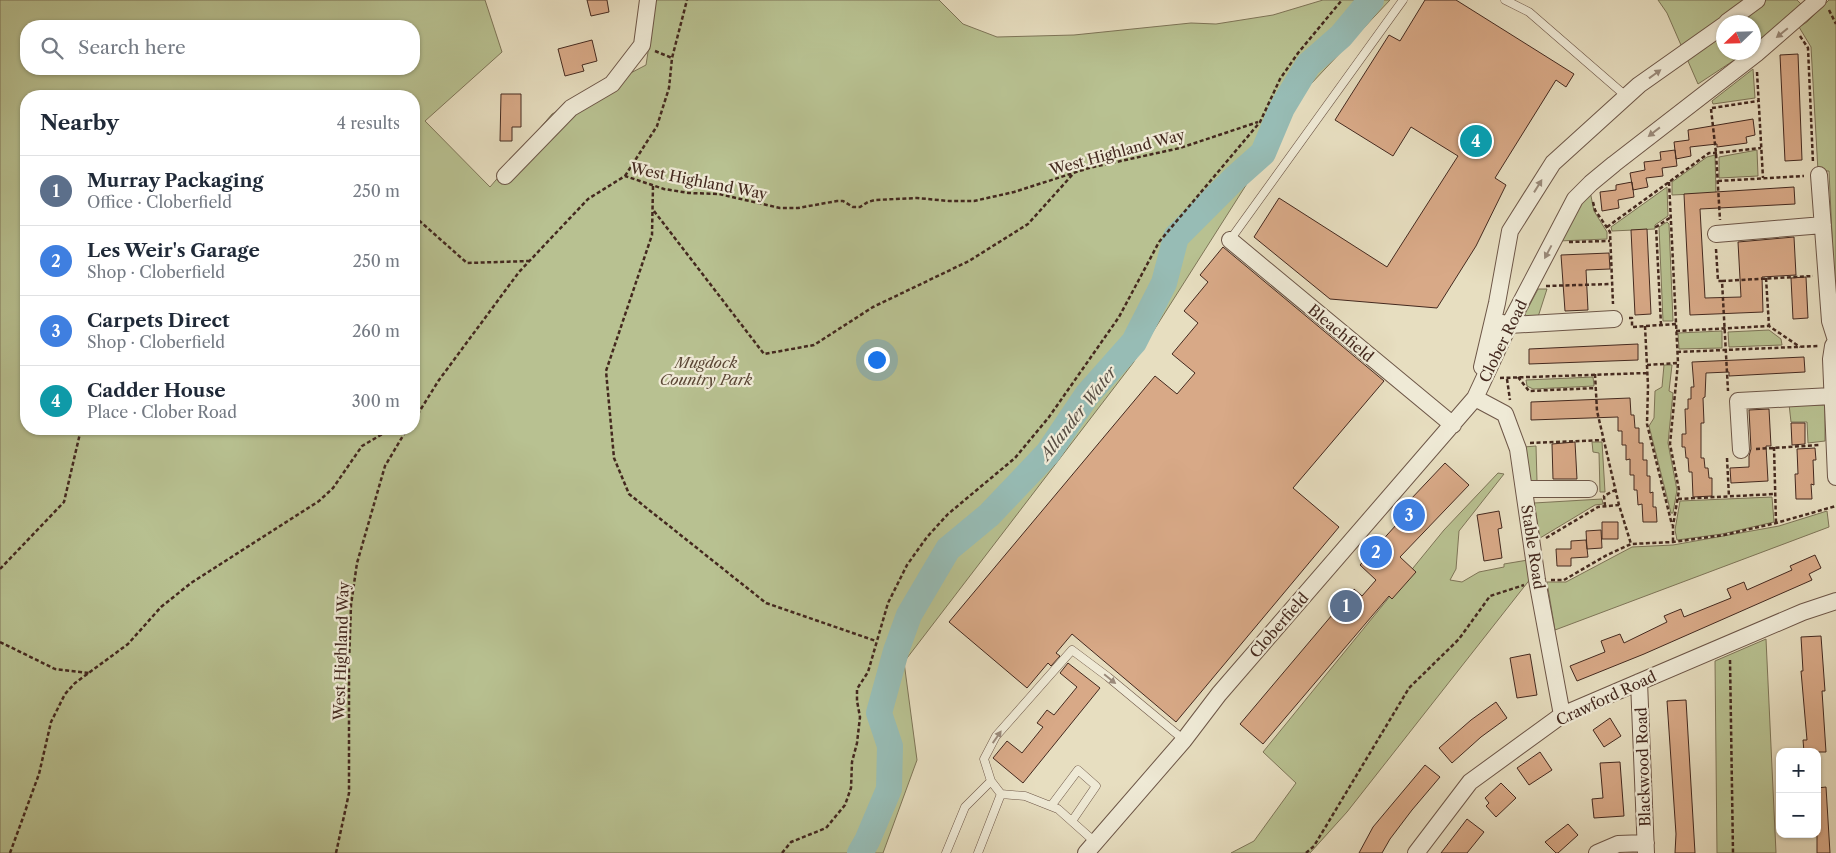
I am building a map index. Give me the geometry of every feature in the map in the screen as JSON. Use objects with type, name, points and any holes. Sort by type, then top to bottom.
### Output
[{"type":"street","points":[[505,176],[571,108],[612,84],[642,45],[648,0]]},
{"type":"street","points":[[1737,15],[1757,0]]},
{"type":"street","name":"Clober Road","points":[[1761,50],[1792,24],[1823,4]]},
{"type":"street","name":"Clober Road","points":[[1475,398],[1494,319],[1510,232],[1553,163],[1639,86],[1716,31]]},
{"type":"street","name":"Clober Road","points":[[1475,398],[1509,325],[1575,199],[1591,183],[1748,60]]},
{"type":"street","points":[[1817,175],[1823,225],[1830,321],[1835,342],[1831,359],[1836,476]]},
{"type":"street","points":[[1716,234],[1823,225]]},
{"type":"street","name":"Bleachfield","points":[[1230,240],[1453,425]]},
{"type":"street","points":[[1494,319],[1509,325],[1614,319]]},
{"type":"street","points":[[1741,450],[1738,401],[1832,396]]},
{"type":"street","name":"Cloberfield","points":[[1091,847],[1475,398]]},
{"type":"street","name":"Stable Road","points":[[1475,398],[1504,414],[1516,443],[1537,580],[1562,715]]},
{"type":"street","points":[[1524,489],[1589,488]]},
{"type":"street","name":"Crawford Road","points":[[1416,853],[1470,782],[1562,715],[1803,612],[1836,601]]},
{"type":"street","name":"Blackwood Road","points":[[1639,682],[1646,848]]},
{"type":"street","points":[[1597,853],[1618,844],[1646,848]]},
{"type":"lane","points":[[1230,240],[1403,0]]},
{"type":"lane","points":[[1504,0],[1530,12],[1627,97]]},
{"type":"lane","points":[[1091,847],[1072,821],[1058,809],[1025,796],[1001,794],[991,781],[984,758],[996,736],[1072,650],[1108,677],[1184,740]]},
{"type":"lane","points":[[1051,806],[1078,770],[1096,786],[1072,821]]},
{"type":"lane","points":[[946,853],[965,808],[991,781]]},
{"type":"lane","points":[[978,853],[1001,794]]},
{"type":"path","points":[[625,176],[657,126],[669,88],[672,58],[687,0]]},
{"type":"path","points":[[782,853],[791,842],[826,828],[845,805],[851,788],[852,762],[857,743],[860,717],[857,688],[868,672],[888,603],[907,565],[927,537],[948,514],[1015,458],[1043,424],[1119,317],[1159,242],[1260,122],[1280,80],[1298,53],[1342,0]]},
{"type":"path","points":[[1823,4],[1836,24]]},
{"type":"path","points":[[1718,181],[1817,175],[1808,48],[1792,24]]},
{"type":"path","points":[[642,45],[672,58]]},
{"type":"path","points":[[1756,60],[1763,178]]},
{"type":"path","points":[[1758,102],[1711,108],[1720,223],[1716,223],[1718,281],[1827,276]]},
{"type":"path","name":"West Highland Way","points":[[420,410],[439,380],[519,272],[588,199],[625,176],[653,186],[689,193],[719,194],[780,208],[798,208],[843,201],[853,207],[860,208],[868,202],[875,200],[917,198],[974,201],[1014,192],[1074,173],[1180,148],[1260,122]]},
{"type":"path","points":[[1607,227],[1709,153],[1716,154],[1761,148]]},
{"type":"path","points":[[653,210],[764,354],[814,345],[873,307],[969,261],[1028,224],[1074,173]]},
{"type":"path","points":[[1669,182],[1678,363],[1670,444],[1679,490],[1673,526],[1673,542]]},
{"type":"path","points":[[1591,183],[1594,210],[1610,232],[1614,319],[1632,318],[1632,327],[1676,324]]},
{"type":"path","points":[[653,186],[652,235],[606,371],[614,458],[629,494],[766,603],[876,641]]},
{"type":"path","points":[[1661,325],[1656,226],[1671,217]]},
{"type":"path","points":[[420,221],[467,263],[530,261]]},
{"type":"path","points":[[1553,243],[1610,241]]},
{"type":"path","points":[[1766,278],[1769,326]]},
{"type":"path","points":[[1722,281],[1728,392],[1724,392]]},
{"type":"path","points":[[1529,288],[1612,284]]},
{"type":"path","points":[[1644,326],[1647,365],[1647,424],[1673,526]]},
{"type":"path","points":[[1676,331],[1725,330],[1769,326],[1800,347]]},
{"type":"path","points":[[1677,352],[1800,347],[1835,342]]},
{"type":"path","points":[[1647,365],[1678,363]]},
{"type":"path","points":[[1484,379],[1647,373]]},
{"type":"path","points":[[1595,374],[1597,410],[1615,490],[1630,544]]},
{"type":"path","points":[[1518,378],[1529,391],[1596,388]]},
{"type":"path","points":[[0,569],[64,502],[80,435]]},
{"type":"path","points":[[10,853],[39,774],[51,722],[64,694],[74,683],[128,644],[161,607],[191,583],[319,501],[333,488],[362,446],[381,435]]},
{"type":"path","name":"West Highland Way","points":[[336,853],[350,793],[349,663],[351,605],[357,563],[385,466],[403,435]]},
{"type":"path","points":[[1516,443],[1604,440]]},
{"type":"path","points":[[1730,497],[1727,450],[1834,444]]},
{"type":"path","points":[[1774,448],[1776,524]]},
{"type":"path","points":[[1605,506],[1604,496],[1615,490]]},
{"type":"path","points":[[1678,499],[1775,494]]},
{"type":"path","points":[[1532,547],[1598,507],[1619,505]]},
{"type":"path","points":[[1306,853],[1314,846],[1409,688],[1459,639],[1490,596],[1537,580],[1564,580],[1630,544],[1673,542],[1724,535],[1776,524],[1836,506]]},
{"type":"path","points":[[0,642],[55,669],[89,672]]},
{"type":"path","points":[[1729,643],[1733,853]]},
{"type":"green space","name":"Mugdock Country Park","points":[[0,0],[485,0],[502,52],[425,121],[490,187],[552,114],[646,65],[656,0],[939,0],[963,24],[997,37],[1074,35],[1191,23],[1216,24],[1273,15],[1323,0],[1390,0],[1309,86],[1133,363],[904,662],[917,760],[883,853],[0,853]]},
{"type":"green space","points":[[1658,0],[1797,0],[1801,4],[1761,42],[1761,15],[1716,15],[1716,60],[1734,60],[1698,84],[1667,13]]},
{"type":"green space","points":[[1829,0],[1836,0],[1836,320],[1829,171],[1818,171],[1811,47],[1799,27],[1807,22]]},
{"type":"green space","points":[[1753,69],[1755,98],[1713,104],[1712,101]]},
{"type":"green space","points":[[1757,150],[1758,176],[1719,178],[1719,157]]},
{"type":"green space","points":[[1715,155],[1716,193],[1672,195],[1672,182],[1707,157]]},
{"type":"green space","points":[[1667,187],[1668,216],[1655,225],[1655,229],[1612,231],[1611,227]]},
{"type":"green space","points":[[1590,191],[1594,211],[1607,232],[1607,239],[1558,241],[1568,221]]},
{"type":"green space","points":[[1667,222],[1669,224],[1673,321],[1663,321],[1659,227]]},
{"type":"green space","points":[[1538,289],[1547,289],[1537,320],[1530,320],[1525,314]]},
{"type":"green space","points":[[1769,330],[1781,339],[1782,345],[1729,347],[1728,332]]},
{"type":"green space","points":[[1722,331],[1722,348],[1679,349],[1678,333]]},
{"type":"green space","points":[[1664,365],[1672,365],[1669,391],[1673,393],[1668,443],[1677,490],[1673,513],[1671,513],[1649,426],[1654,418],[1655,391],[1662,387]]},
{"type":"green space","points":[[1593,377],[1594,386],[1533,389],[1527,386],[1526,380]]},
{"type":"green space","points":[[1789,404],[1825,405],[1825,441],[1808,443],[1807,422],[1791,422]]},
{"type":"green space","points":[[1592,442],[1602,442],[1605,492],[1600,492],[1599,453],[1593,452]]},
{"type":"green space","points":[[1536,446],[1537,481],[1531,482],[1524,447]]},
{"type":"green space","points":[[1498,473],[1504,474],[1459,531],[1456,569],[1450,580],[1462,582],[1479,572],[1504,567],[1504,564],[1528,560],[1531,578],[1347,812],[1310,853],[1231,853],[1254,841],[1296,783],[1263,752],[1444,530]]},
{"type":"green space","points":[[1772,497],[1774,522],[1722,534],[1677,540],[1675,530],[1680,501]]},
{"type":"green space","points":[[1602,499],[1603,504],[1595,505],[1540,538],[1534,503]]},
{"type":"green space","points":[[1827,511],[1829,527],[1555,630],[1547,582],[1566,582],[1632,547],[1673,545],[1779,526]]},
{"type":"green space","points":[[1766,639],[1776,853],[1717,853],[1715,661]]},
{"type":"building","points":[[587,0],[607,0],[609,12],[591,16]]},
{"type":"building","points":[[1425,0],[1456,0],[1574,74],[1566,87],[1556,80],[1495,178],[1506,185],[1476,246],[1437,308],[1330,299],[1254,237],[1279,198],[1387,267],[1458,156],[1411,127],[1393,156],[1335,120],[1389,35],[1400,41]]},
{"type":"building","points":[[592,40],[597,61],[582,65],[584,71],[565,76],[558,49]]},
{"type":"building","points":[[1798,54],[1802,160],[1785,161],[1780,55]]},
{"type":"building","points":[[501,94],[521,94],[521,127],[512,127],[512,141],[500,141]]},
{"type":"building","points":[[1753,119],[1755,135],[1746,137],[1747,143],[1717,147],[1717,144],[1690,147],[1691,156],[1676,159],[1674,142],[1689,140],[1688,130]]},
{"type":"building","points":[[1675,150],[1677,166],[1662,168],[1663,176],[1646,178],[1648,187],[1633,190],[1630,173],[1645,170],[1644,162],[1661,160],[1660,152]]},
{"type":"building","points":[[1632,182],[1634,197],[1618,200],[1619,208],[1602,211],[1600,192],[1616,190],[1616,185]]},
{"type":"building","points":[[1794,187],[1795,204],[1700,209],[1705,298],[1741,297],[1738,242],[1794,237],[1796,275],[1762,277],[1763,312],[1690,315],[1684,194]]},
{"type":"building","points":[[1647,229],[1651,314],[1635,315],[1631,230]]},
{"type":"building","points":[[1223,247],[1384,381],[1293,488],[1339,527],[1176,722],[1072,634],[1056,653],[1060,656],[1051,666],[1048,663],[1027,688],[949,622],[1155,376],[1177,394],[1195,373],[1172,354],[1198,323],[1184,311],[1208,282],[1200,275]]},
{"type":"building","points":[[1609,253],[1610,269],[1586,270],[1588,310],[1565,311],[1561,255]]},
{"type":"building","points":[[1806,277],[1808,318],[1793,319],[1791,278]]},
{"type":"building","points":[[1638,344],[1638,360],[1529,364],[1529,349]]},
{"type":"building","points":[[1804,357],[1805,372],[1729,376],[1729,372],[1706,373],[1705,397],[1703,398],[1704,423],[1701,423],[1701,458],[1704,458],[1705,468],[1708,468],[1709,478],[1712,478],[1712,496],[1693,497],[1692,472],[1689,472],[1685,447],[1682,447],[1682,434],[1686,434],[1685,409],[1688,409],[1688,399],[1691,399],[1691,387],[1694,387],[1692,362]]},
{"type":"building","points":[[1630,398],[1631,415],[1634,415],[1635,428],[1639,428],[1639,443],[1643,443],[1643,460],[1647,460],[1647,476],[1650,476],[1650,493],[1653,492],[1653,507],[1656,507],[1657,522],[1643,522],[1642,504],[1638,505],[1637,490],[1634,490],[1634,475],[1630,475],[1630,459],[1626,460],[1626,445],[1622,445],[1622,431],[1618,431],[1618,417],[1531,420],[1531,402]]},
{"type":"building","points":[[1769,409],[1771,446],[1766,446],[1768,481],[1731,483],[1730,468],[1749,467],[1751,449],[1749,410]]},
{"type":"building","points":[[1791,423],[1805,423],[1805,444],[1792,445]]},
{"type":"building","points":[[1575,442],[1577,479],[1553,479],[1552,444]]},
{"type":"building","points":[[1815,448],[1816,460],[1813,460],[1814,485],[1811,484],[1812,499],[1796,499],[1797,449]]},
{"type":"building","points":[[1445,463],[1469,485],[1400,557],[1416,572],[1392,599],[1389,596],[1263,744],[1240,724],[1354,589],[1362,596],[1376,580],[1360,565],[1415,504],[1410,500]]},
{"type":"building","points":[[1499,511],[1502,528],[1498,529],[1502,558],[1484,561],[1477,515]]},
{"type":"building","points":[[1602,522],[1618,522],[1618,539],[1602,539]]},
{"type":"building","points":[[1601,530],[1602,548],[1587,549],[1586,531]]},
{"type":"building","points":[[1586,540],[1588,557],[1571,558],[1571,566],[1557,566],[1556,549],[1571,549],[1571,541]]},
{"type":"building","points":[[1815,555],[1821,568],[1809,574],[1812,580],[1644,654],[1577,681],[1570,666],[1605,652],[1601,641],[1620,634],[1624,643],[1667,622],[1664,616],[1681,609],[1684,617],[1731,598],[1727,589],[1744,582],[1747,590],[1792,570],[1790,566]]},
{"type":"building","points":[[1821,636],[1825,691],[1822,691],[1826,752],[1821,752],[1821,748],[1804,748],[1803,740],[1807,740],[1801,671],[1803,671],[1801,637]]},
{"type":"building","points":[[1530,654],[1537,695],[1517,698],[1510,658]]},
{"type":"building","points":[[1068,663],[1100,688],[1023,783],[993,758],[1007,741],[1022,753],[1043,727],[1037,723],[1047,710],[1054,715],[1077,687],[1060,673]]},
{"type":"building","points":[[1686,700],[1695,853],[1675,853],[1676,834],[1667,701]]},
{"type":"building","points":[[1496,702],[1507,718],[1481,737],[1452,763],[1439,748],[1471,720]]},
{"type":"building","points":[[1610,718],[1621,736],[1604,747],[1593,730]]},
{"type":"building","points":[[1540,752],[1552,770],[1529,785],[1517,768]]},
{"type":"building","points":[[1620,762],[1624,816],[1594,818],[1592,799],[1603,798],[1600,763]]},
{"type":"building","points":[[1425,765],[1440,777],[1412,810],[1382,853],[1359,853],[1373,827]]},
{"type":"building","points":[[1501,783],[1516,798],[1496,817],[1486,806],[1489,803],[1485,798]]},
{"type":"building","points":[[1826,787],[1830,853],[1817,853],[1817,838],[1821,838],[1821,788]]},
{"type":"building","points":[[1467,819],[1484,832],[1467,853],[1441,853]]},
{"type":"building","points":[[1568,824],[1578,835],[1556,853],[1545,842]]},
{"type":"waterway","name":"Allander Water","points":[[860,853],[889,789],[890,746],[879,713],[896,651],[909,615],[948,549],[989,515],[1048,453],[1087,395],[1134,342],[1164,283],[1176,237],[1263,153],[1282,108],[1308,65],[1341,36],[1371,0]]},
{"type":"place","name":"Cadder House","points":[[1476,141]]},
{"type":"place","name":"Carpets Direct","points":[[1409,515]]},
{"type":"place","name":"Les Weir's Garage","points":[[1376,552]]},
{"type":"place","name":"Murray Packaging","points":[[1346,606]]}]
